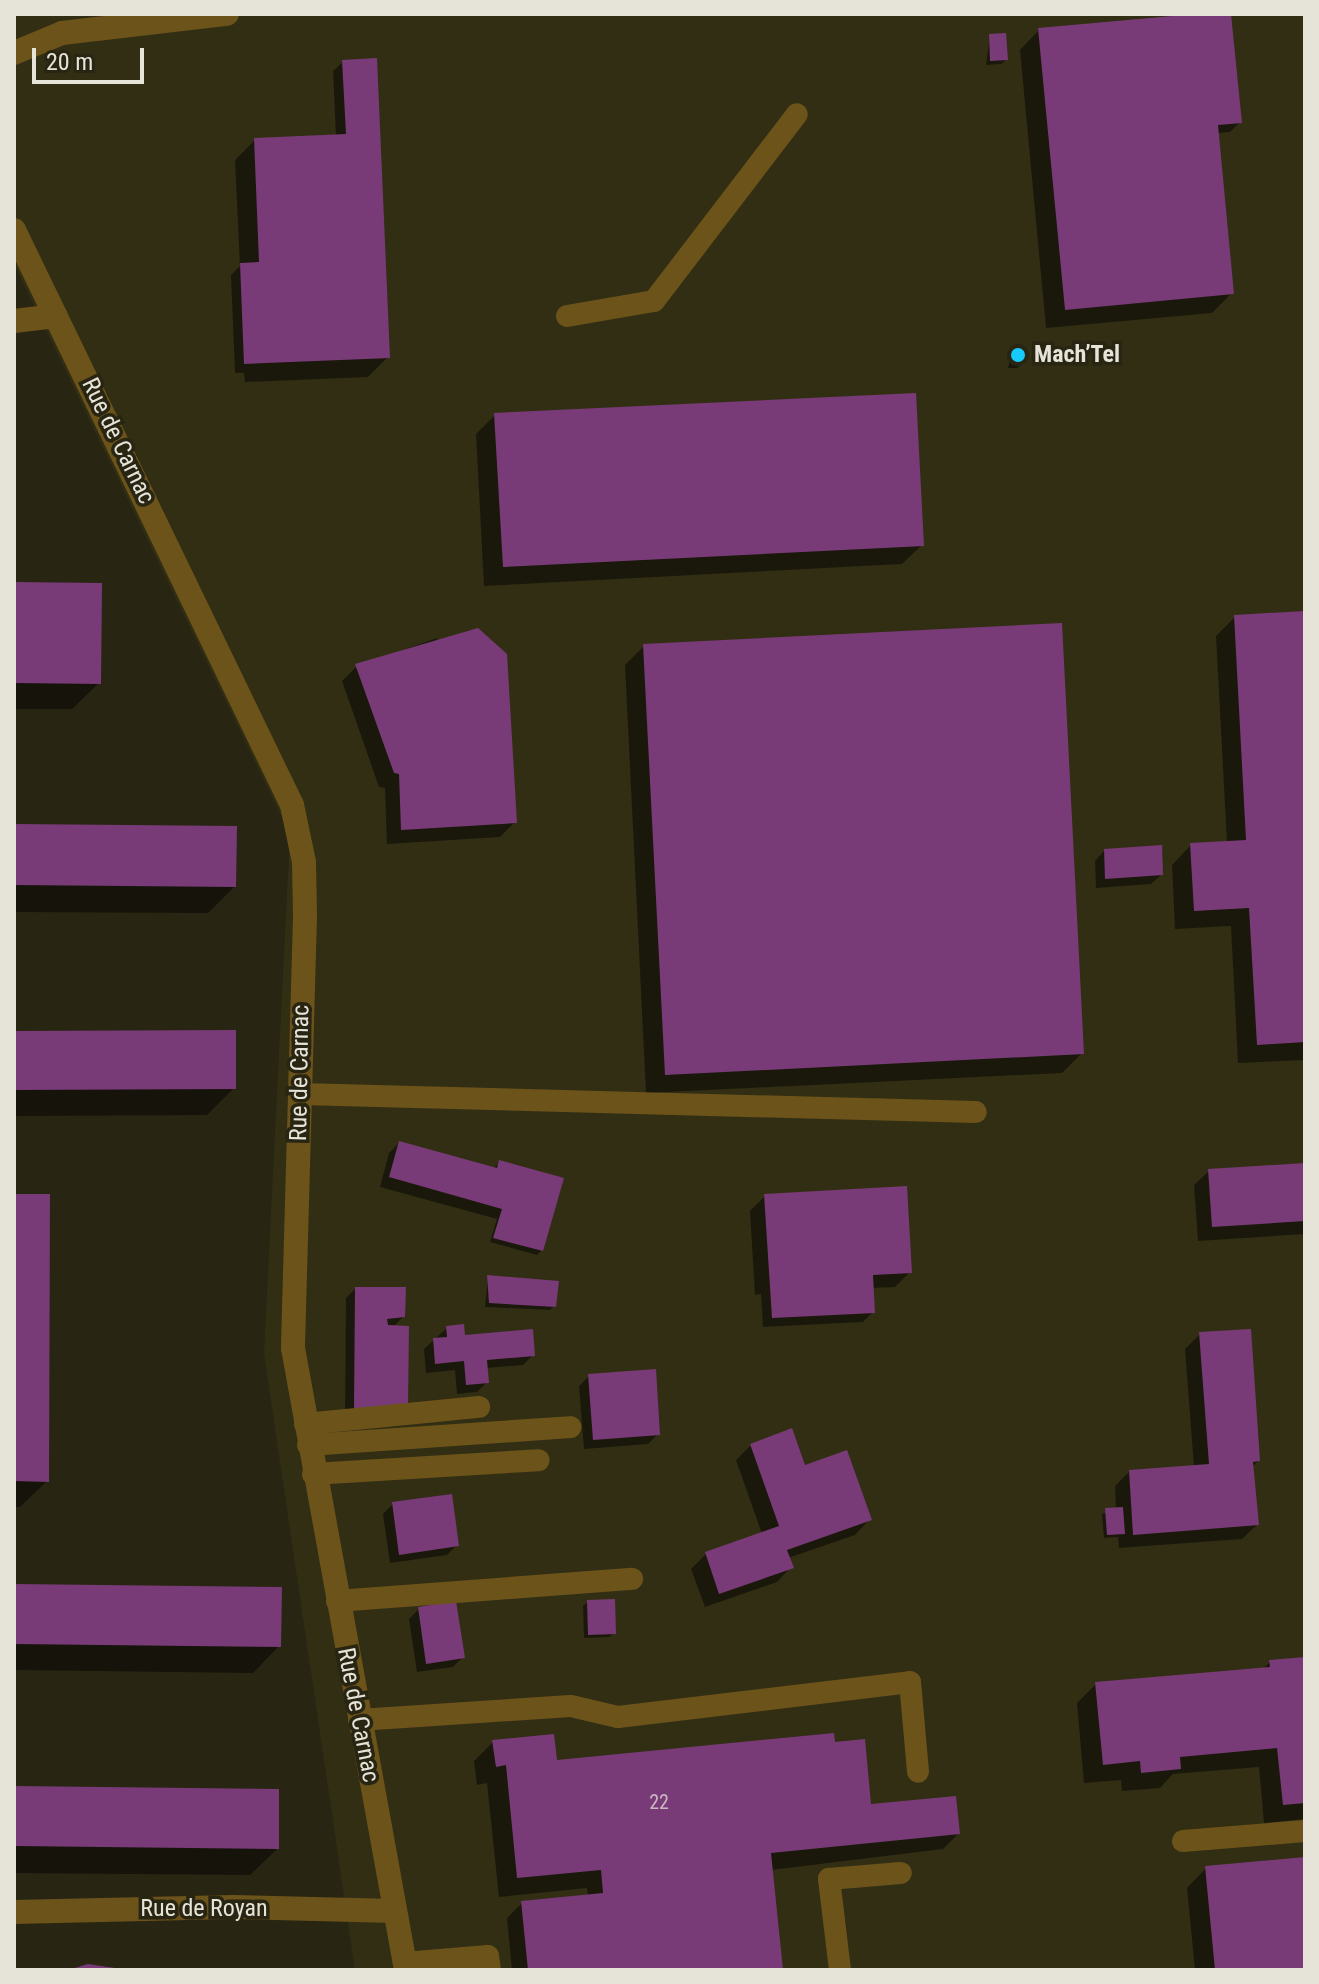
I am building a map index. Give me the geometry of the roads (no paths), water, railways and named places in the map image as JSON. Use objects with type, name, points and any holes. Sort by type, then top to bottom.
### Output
[{"type":"street","points":[[14,53],[62,33],[227,14]]},
{"type":"street","name":"Rue de Carnac","points":[[14,230],[292,805],[304,862],[293,1348],[313,1474],[405,1967]]},
{"type":"street","points":[[14,321],[56,316]]},
{"type":"street","name":"Rue de Royan","points":[[14,1912],[233,1907],[394,1911]]},
{"type":"lane","points":[[567,316],[654,301],[797,114]]},
{"type":"lane","points":[[300,1094],[976,1112]]},
{"type":"lane","points":[[307,1435],[479,1407]]},
{"type":"lane","points":[[307,1435],[570,1427]]},
{"type":"lane","points":[[313,1474],[539,1460]]},
{"type":"lane","points":[[337,1601],[632,1579]]},
{"type":"lane","points":[[359,1720],[571,1706],[618,1717],[910,1682],[918,1772]]},
{"type":"lane","points":[[1183,1841],[1305,1831]]},
{"type":"lane","points":[[840,1970],[829,1879],[901,1873]]},
{"type":"lane","points":[[405,1967],[488,1956],[490,1970]]},
{"type":"place","name":"Mach’Tel","points":[[1018,355]]}]
